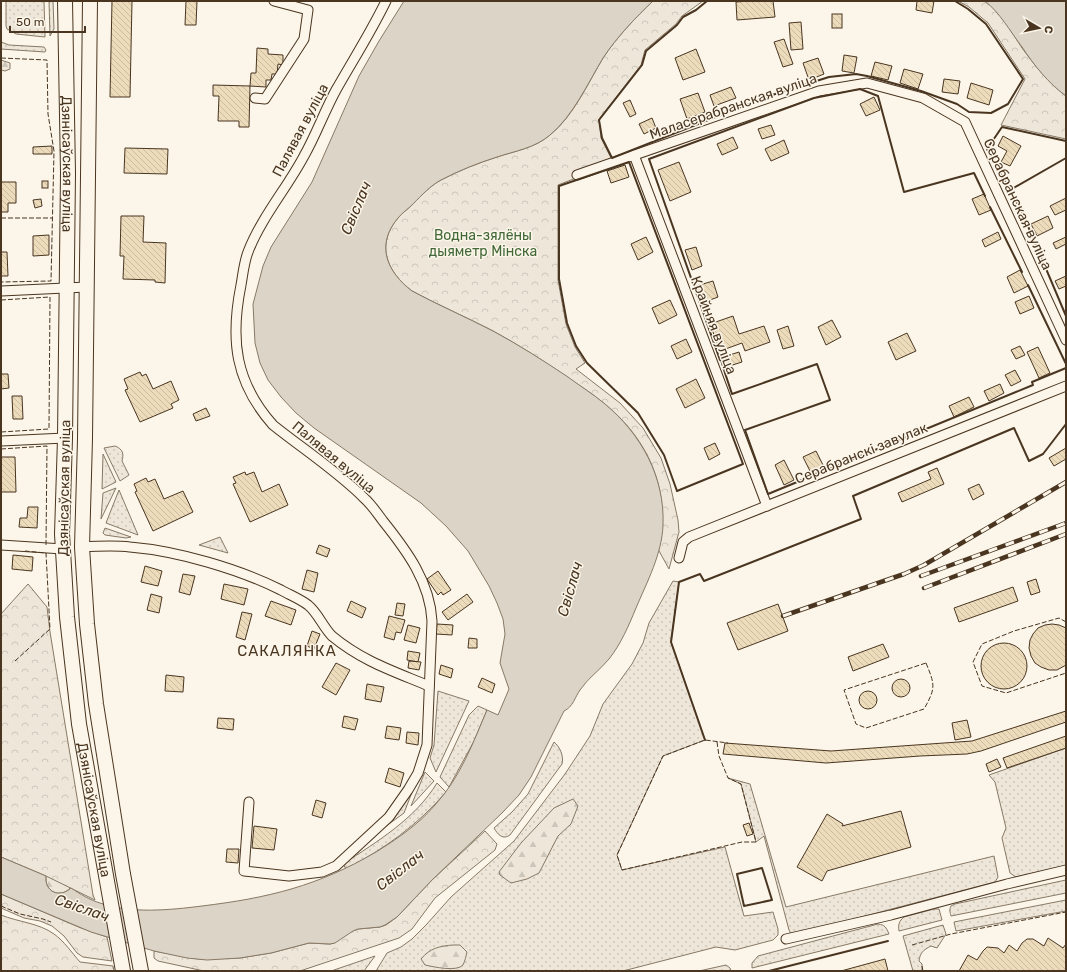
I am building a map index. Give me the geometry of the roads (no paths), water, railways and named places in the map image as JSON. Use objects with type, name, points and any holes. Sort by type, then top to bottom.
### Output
[{"type":"main road","name":"Дзянісаўская вуліца","points":[[65,1],[68,161],[63,549],[67,626],[79,724],[123,971]]},
{"type":"main road","name":"Дзянісаўская вуліца","points":[[90,1],[85,445],[82,547],[87,624],[96,704],[123,874],[141,971]]},
{"type":"main road","points":[[65,433],[75,437],[85,445]]},
{"type":"street","points":[[255,98],[265,99],[304,39],[308,10],[274,1]]},
{"type":"street","name":"Палявая вуліца","points":[[249,802],[244,871],[285,876],[298,876],[322,872],[336,866],[389,817],[418,773],[427,745],[432,621],[431,608],[427,592],[418,570],[396,538],[365,498],[273,425],[261,411],[252,396],[238,361],[236,331],[238,300],[247,253],[259,229],[304,156],[335,92],[375,25],[386,1]]},
{"type":"street","name":"Маласерабранская вуліца","points":[[578,175],[819,91],[868,83],[923,98],[965,122]]},
{"type":"street","name":"Серабранская вуліца","points":[[965,122],[1066,340]]},
{"type":"street","name":"Крайняя вуліца","points":[[634,155],[767,506]]},
{"type":"street","points":[[1,291],[87,288]]},
{"type":"street","name":"Серабранскі завулак","points":[[678,558],[683,542],[689,537],[1066,386]]},
{"type":"street","points":[[1,441],[65,433]]},
{"type":"street","points":[[1,544],[63,549]]},
{"type":"street","points":[[82,547],[120,546],[150,549],[219,566],[256,578],[308,605],[331,635],[357,654],[376,665],[429,686]]},
{"type":"street","points":[[786,939],[891,915],[1066,870]]},
{"type":"water","name":"Свіслач","points":[[404,1],[653,1],[614,43],[603,58],[573,109],[550,135],[531,146],[490,159],[454,173],[437,182],[398,218],[391,228],[387,238],[386,248],[387,258],[391,267],[403,284],[412,291],[522,347],[591,393],[618,416],[630,429],[648,458],[660,490],[663,507],[663,525],[660,547],[649,578],[621,641],[609,659],[580,690],[572,704],[564,711],[531,777],[519,795],[432,880],[397,917],[380,927],[358,929],[353,931],[335,943],[309,943],[271,953],[240,958],[207,960],[187,958],[154,951],[91,932],[1,894],[1,857],[46,876],[47,886],[53,892],[62,893],[71,888],[85,897],[100,903],[124,909],[177,909],[249,899],[292,889],[334,874],[355,864],[392,842],[422,819],[444,795],[459,772],[487,710],[498,715],[509,689],[500,663],[505,634],[503,619],[489,586],[468,551],[446,526],[421,503],[314,428],[296,413],[268,380],[260,363],[255,343],[253,304],[263,266],[271,247],[312,182],[359,76]]},
{"type":"water","points":[[985,1],[1066,1],[1066,96],[1042,73],[1000,17]]},
{"type":"railway","points":[[783,616],[904,574],[924,565],[1066,482]]},
{"type":"railway","points":[[921,576],[1066,523]]},
{"type":"railway","points":[[924,588],[1066,534]]},
{"type":"district","name":"САКАЛЯНКА","points":[[287,651]]},
{"type":"park label","name":"Водна-зялёны дыяметр Мінска","points":[[483,244]]}]
